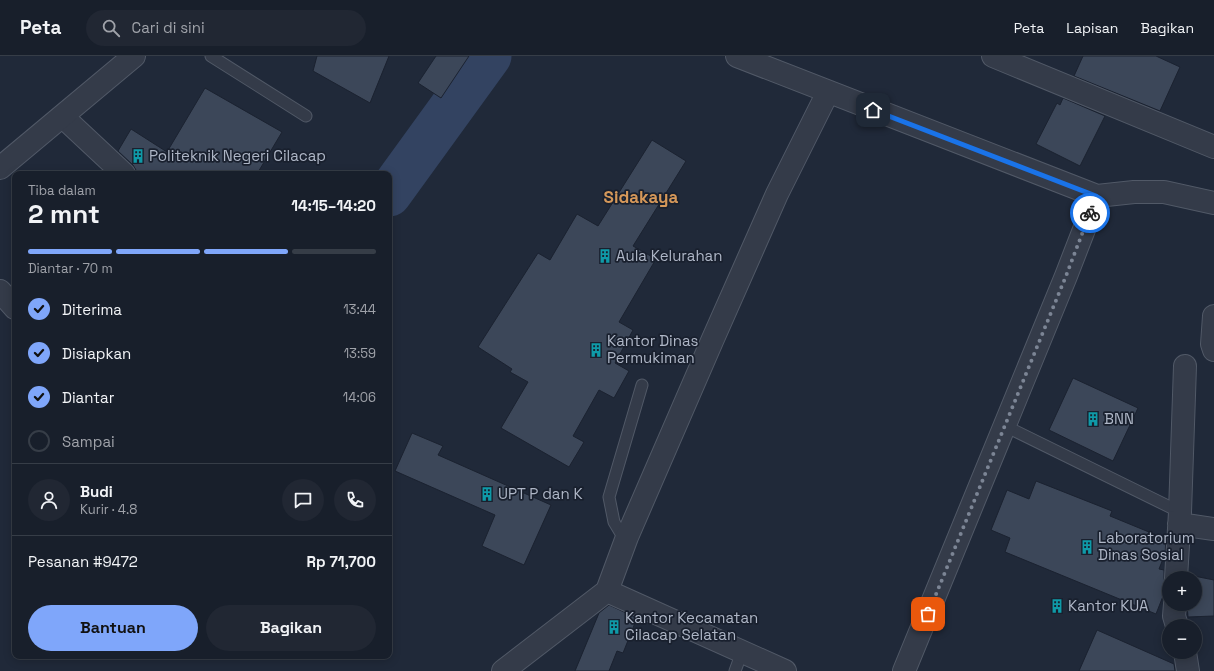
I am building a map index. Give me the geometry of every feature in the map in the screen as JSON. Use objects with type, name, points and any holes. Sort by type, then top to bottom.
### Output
[{"type":"street","points":[[0,168],[134,56]]},
{"type":"street","points":[[737,56],[1096,196],[1134,192],[1164,192],[1214,203]]},
{"type":"street","points":[[993,56],[1214,147]]},
{"type":"street","points":[[503,671],[607,591],[627,537],[774,200],[828,92]]},
{"type":"street","points":[[63,116],[121,171]]},
{"type":"street","points":[[904,671],[1066,276],[1096,196]]},
{"type":"street","points":[[0,291],[12,305]]},
{"type":"street","points":[[1214,316],[1212,344],[1214,350]]},
{"type":"street","points":[[1176,571],[1180,518],[1185,366]]},
{"type":"street","points":[[1180,518],[1214,529]]},
{"type":"street","points":[[607,591],[739,662],[785,671]]},
{"type":"street","points":[[1186,659],[1188,671]]},
{"type":"lane","points":[[211,56],[306,116]]},
{"type":"lane","points":[[627,537],[620,532],[614,522],[610,497],[642,385]]},
{"type":"lane","points":[[1005,426],[1180,518]]},
{"type":"building","points":[[317,56],[389,56],[370,103],[313,71]]},
{"type":"building","points":[[436,56],[469,56],[441,98],[418,83]]},
{"type":"building","points":[[1083,56],[1156,56],[1180,67],[1160,111],[1074,76]]},
{"type":"building","points":[[205,88],[282,132],[259,171],[136,171],[133,165],[118,151],[131,129],[167,152]]},
{"type":"building","points":[[1063,98],[1105,116],[1080,166],[1036,144],[1057,103],[1060,105]]},
{"type":"building","points":[[652,140],[686,161],[633,246],[656,259],[619,322],[633,330],[615,363],[629,371],[614,398],[599,390],[573,436],[584,442],[569,467],[501,428],[528,382],[510,372],[512,369],[478,347],[538,253],[550,260],[577,214],[598,226]]},
{"type":"building","name":"BNN","points":[[1073,378],[1138,408],[1113,461],[1049,430]]},
{"type":"building","name":"UPT P dan K","points":[[412,433],[443,446],[438,455],[551,505],[524,565],[482,546],[495,515],[395,471]]},
{"type":"building","name":"Laboratorium Dinas Sosial","points":[[1036,481],[1112,511],[1110,516],[1166,539],[1165,554],[1159,569],[1164,570],[1162,571],[1162,599],[1156,614],[1005,552],[1010,538],[991,530],[1007,490],[1029,499]]},
{"type":"building","points":[[1202,578],[1214,580],[1214,616],[1188,617],[1188,611],[1202,611]]},
{"type":"building","name":"Kantor Kecamatan Cilacap Selatan","points":[[609,605],[637,618],[623,653],[617,651],[609,671],[575,671],[599,613]]},
{"type":"building","points":[[1097,630],[1174,664],[1175,671],[1079,671]]},
{"type":"waterway","points":[[392,190],[489,56]]},
{"type":"way so far","points":[[928,614],[1066,276],[1090,213]]},
{"type":"place","name":"Politeknik Negeri Cilacap","points":[[138,156]]},
{"type":"place","name":"Aula Kelurahan","points":[[605,256]]},
{"type":"place","name":"Kantor Dinas Permukiman","points":[[596,350]]},
{"type":"place","name":"BNN","points":[[1093,419]]},
{"type":"place","name":"UPT P dan K","points":[[487,494]]},
{"type":"place","name":"Laboratorium Dinas Sosial","points":[[1087,547]]},
{"type":"place","name":"Kantor KUA","points":[[1057,606]]},
{"type":"place","name":"Kantor Kecamatan Cilacap Selatan","points":[[614,627]]},
{"type":"district","name":"Sidakaya","points":[[641,197]]},
{"type":"route","points":[[873,110],[1096,196],[1090,213]]}]
